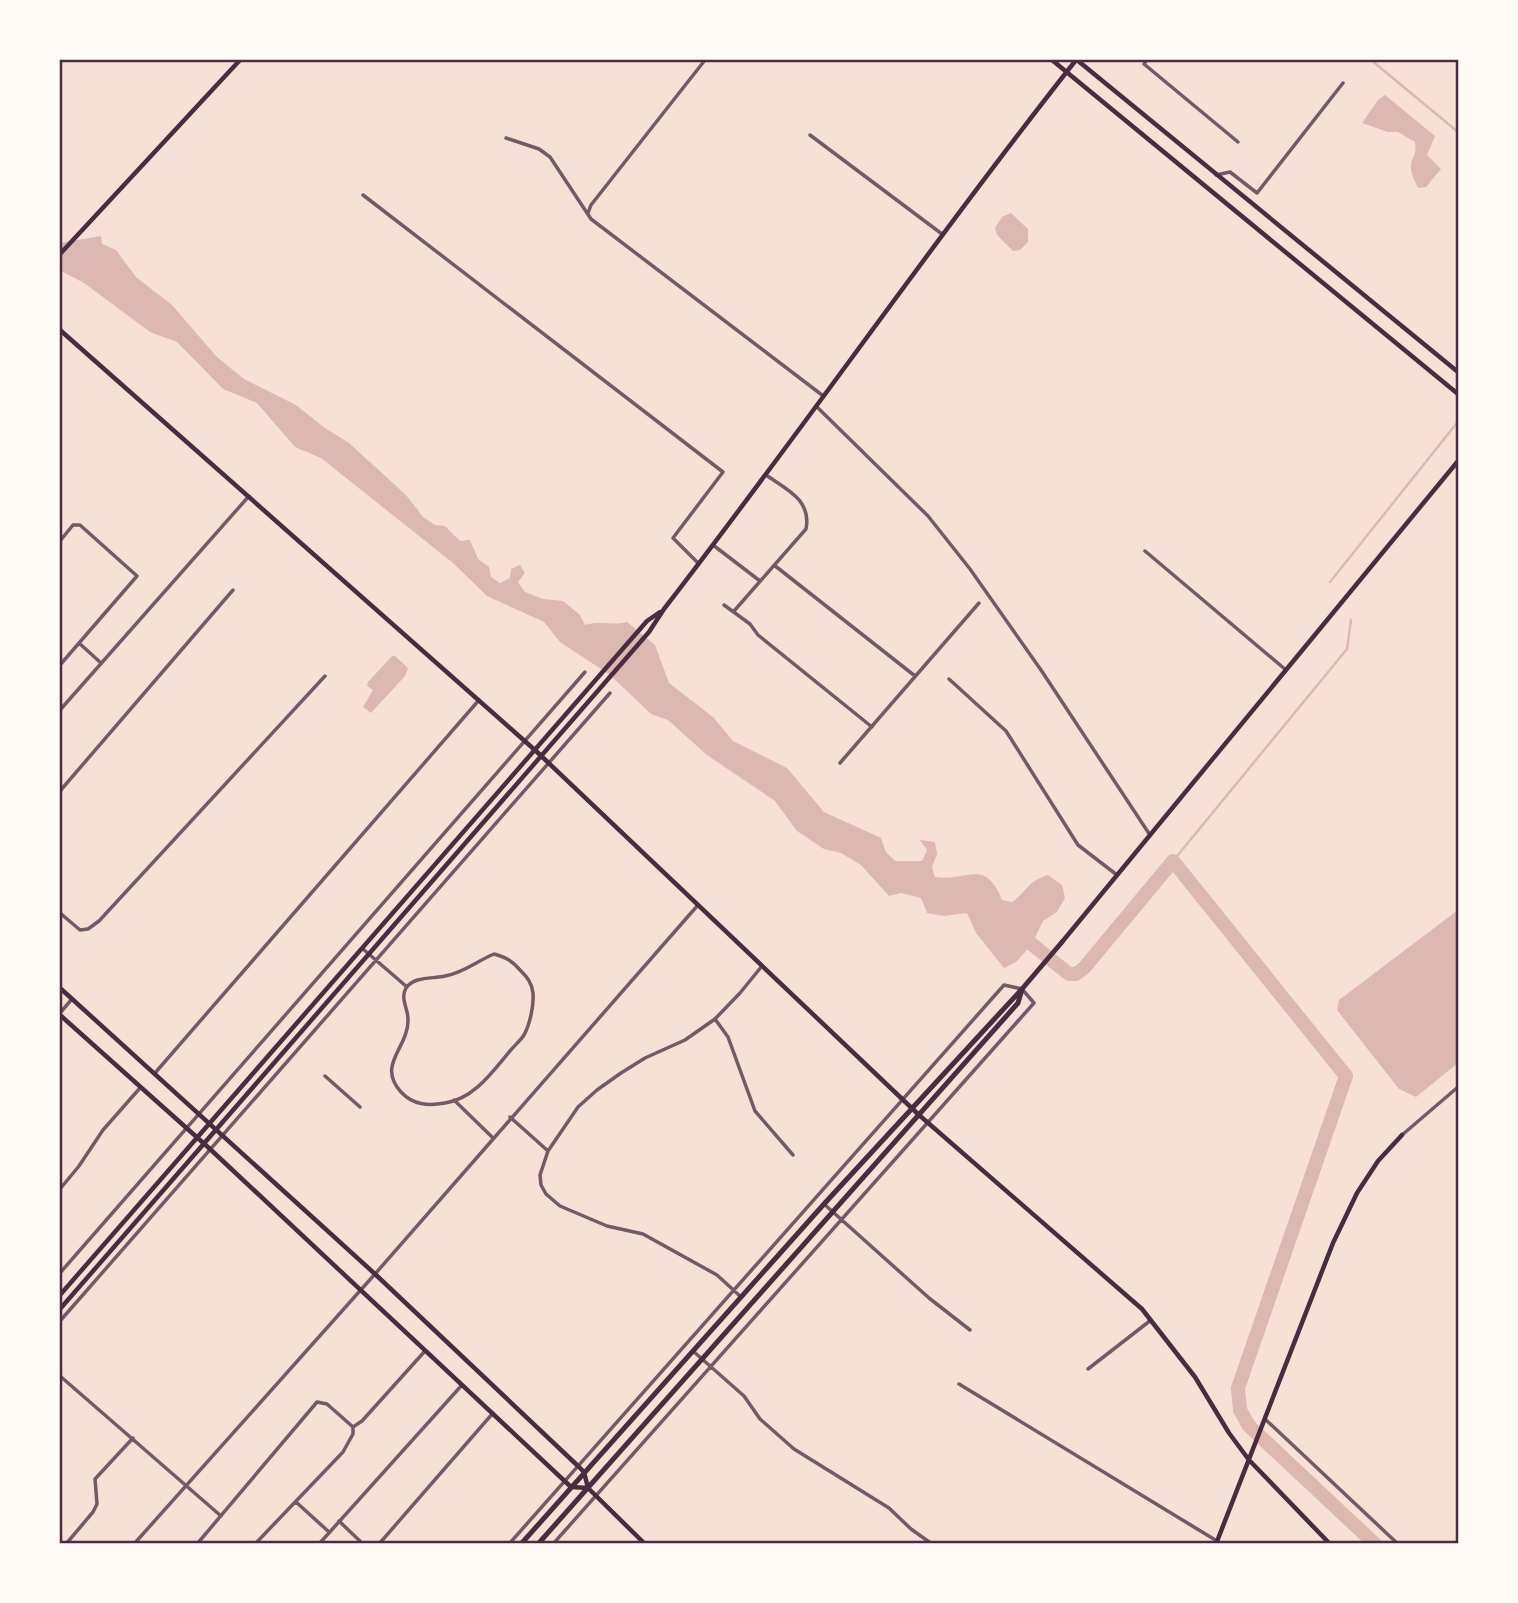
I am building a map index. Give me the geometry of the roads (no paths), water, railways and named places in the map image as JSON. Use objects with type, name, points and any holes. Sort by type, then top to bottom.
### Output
[{"type":"main road","points":[[60,254],[240,60]]},
{"type":"main road","points":[[1052,60],[1458,394]]},
{"type":"main road","points":[[60,1309],[649,632],[822,395],[1076,60],[1458,372]]},
{"type":"main road","points":[[60,330],[543,756],[912,1109],[1142,1309],[1195,1377],[1228,1433],[1249,1460],[1331,1544]]},
{"type":"main road","points":[[521,1544],[824,1204],[1022,989],[1458,461]]},
{"type":"main road","points":[[60,1295],[643,627],[664,609]]},
{"type":"main road","points":[[60,988],[375,1273],[584,1472],[588,1488],[645,1544]]},
{"type":"main road","points":[[538,1544],[1018,1003],[1022,989]]},
{"type":"main road","points":[[60,1014],[211,1149],[570,1487],[588,1488]]},
{"type":"main road","points":[[1217,1542],[1333,1243],[1357,1193],[1371,1171],[1402,1135]]},
{"type":"street","points":[[588,213],[591,205],[705,60]]},
{"type":"street","points":[[1147,60],[1144,64],[1238,142]]},
{"type":"street","points":[[1216,175],[1230,172],[1256,192],[1343,83]]},
{"type":"street","points":[[810,135],[943,235]]},
{"type":"street","points":[[506,138],[539,149],[550,157],[591,219],[822,395]]},
{"type":"street","points":[[363,195],[723,472],[673,538],[699,564]]},
{"type":"street","points":[[815,405],[928,516],[970,569],[1041,670],[1150,835]]},
{"type":"street","points":[[733,612],[806,529],[806,511],[797,497],[766,475]]},
{"type":"street","points":[[60,710],[249,496]]},
{"type":"street","points":[[60,541],[73,525],[80,525],[137,576],[60,665]]},
{"type":"street","points":[[713,545],[760,581]]},
{"type":"street","points":[[1145,551],[1286,670]]},
{"type":"street","points":[[774,565],[915,676]]},
{"type":"street","points":[[60,791],[233,590]]},
{"type":"street","points":[[840,763],[979,603]]},
{"type":"street","points":[[724,605],[872,727]]},
{"type":"street","points":[[79,643],[101,663]]},
{"type":"street","points":[[60,1273],[585,672]]},
{"type":"street","points":[[60,913],[80,930],[88,929],[99,921],[325,676]]},
{"type":"street","points":[[949,679],[1006,731],[1078,845],[1117,875]]},
{"type":"street","points":[[60,1321],[610,693]]},
{"type":"street","points":[[156,1073],[479,700]]},
{"type":"street","points":[[134,1544],[698,905]]},
{"type":"street","points":[[363,949],[407,987]]},
{"type":"street","points":[[494,954],[505,956],[513,962],[531,984],[533,1005],[524,1034],[484,1082],[454,1100],[432,1104],[410,1101],[395,1085],[390,1072],[408,1019],[403,1000],[407,987],[418,979],[450,975],[494,954]]},
{"type":"street","points":[[741,1297],[717,1275],[643,1234],[607,1226],[560,1206],[546,1194],[541,1185],[542,1164],[578,1107],[597,1090],[645,1058],[685,1040],[715,1019],[762,966]]},
{"type":"street","points":[[509,1544],[1004,985],[1022,989],[1034,1003],[553,1544]]},
{"type":"street","points":[[60,1014],[72,999]]},
{"type":"street","points":[[715,1019],[728,1037],[755,1111],[793,1155]]},
{"type":"street","points":[[325,1076],[360,1107]]},
{"type":"street","points":[[1402,1135],[1458,1087]]},
{"type":"street","points":[[60,1189],[103,1130],[140,1088]]},
{"type":"street","points":[[454,1100],[492,1137]]},
{"type":"street","points":[[510,1117],[548,1151]]},
{"type":"street","points":[[824,1204],[929,1298],[970,1330]]},
{"type":"street","points":[[1088,1369],[1151,1320]]},
{"type":"street","points":[[353,1427],[362,1421],[425,1351]]},
{"type":"street","points":[[693,1351],[744,1396],[760,1419],[794,1449],[889,1508],[932,1544]]},
{"type":"street","points":[[60,1376],[221,1516]]},
{"type":"street","points":[[959,1384],[1217,1542]]},
{"type":"street","points":[[318,1544],[462,1385]]},
{"type":"street","points":[[197,1544],[317,1402],[322,1401],[353,1427],[353,1434],[343,1452],[255,1544]]},
{"type":"street","points":[[379,1544],[493,1413]]},
{"type":"street","points":[[1264,1421],[1398,1544]]},
{"type":"street","points":[[66,1544],[97,1504],[95,1479],[133,1438]]},
{"type":"street","points":[[296,1503],[329,1532]]},
{"type":"street","points":[[338,1521],[363,1544]]},
{"type":"waterway","points":[[1371,60],[1458,132]]},
{"type":"waterway","points":[[1330,582],[1456,424]]},
{"type":"waterway","points":[[1173,861],[1347,649],[1351,620]]},
{"type":"waterway","points":[[1019,934],[1069,974],[1076,974],[1084,968],[1173,861],[1346,1076],[1238,1388],[1240,1410],[1249,1426],[1375,1544]]}]
